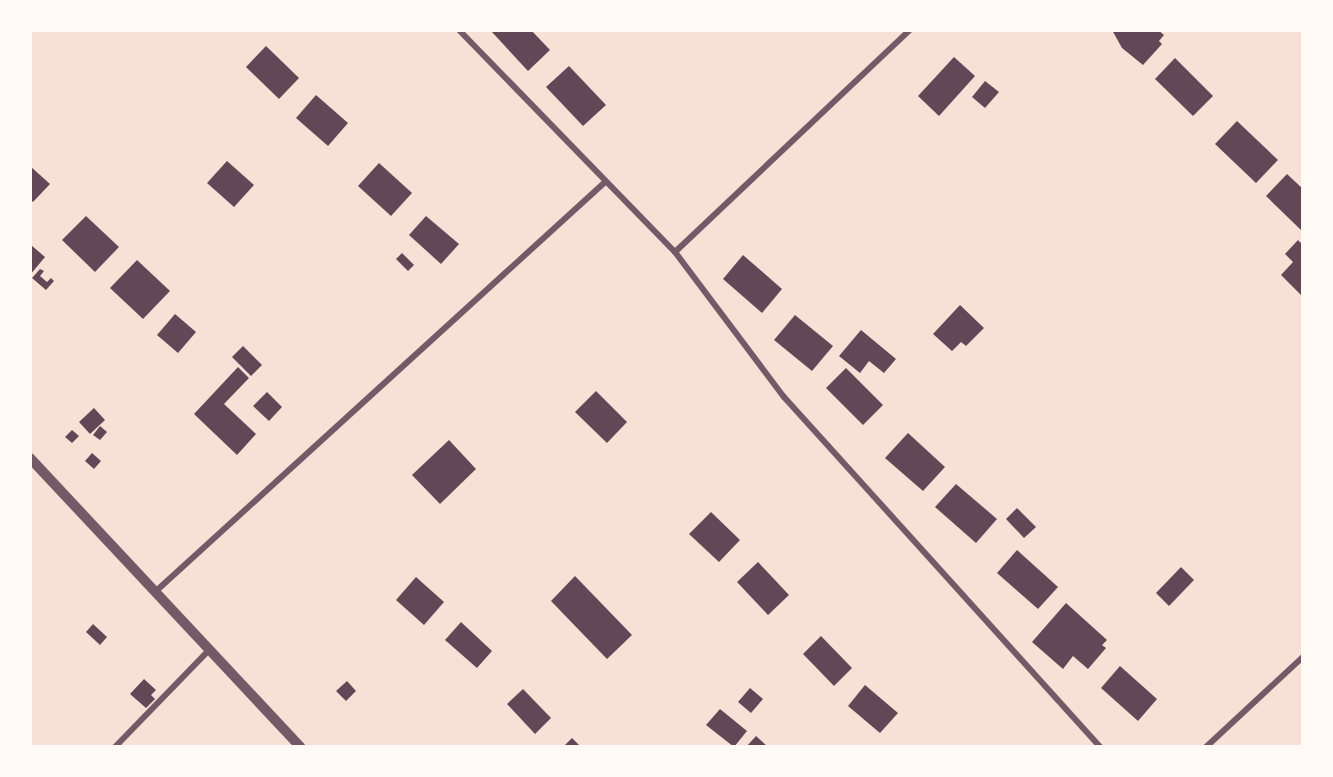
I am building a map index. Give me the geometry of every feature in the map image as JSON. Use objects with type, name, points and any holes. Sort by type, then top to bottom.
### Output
[{"type":"street","points":[[459,30],[604,183],[675,252],[784,397],[1100,747]]},
{"type":"street","points":[[675,252],[910,30]]},
{"type":"street","points":[[155,592],[604,183]]},
{"type":"street","points":[[30,458],[300,747]]},
{"type":"street","points":[[115,747],[209,650]]},
{"type":"street","points":[[1206,747],[1303,657]]},
{"type":"building","points":[[531,30],[550,50],[528,71],[491,31]]},
{"type":"building","points":[[1112,30],[1158,30],[1164,35],[1159,41],[1162,44],[1143,65],[1122,48]]},
{"type":"building","points":[[266,46],[299,78],[279,99],[246,67]]},
{"type":"building","points":[[954,57],[975,76],[939,116],[918,96]]},
{"type":"building","points":[[1175,58],[1213,96],[1193,116],[1155,79]]},
{"type":"building","points":[[569,66],[606,105],[583,126],[546,87]]},
{"type":"building","points":[[985,81],[999,92],[985,108],[972,97]]},
{"type":"building","points":[[316,95],[348,123],[328,146],[296,118]]},
{"type":"building","points":[[1237,121],[1278,160],[1256,183],[1215,144]]},
{"type":"building","points":[[227,161],[254,185],[234,207],[207,183]]},
{"type":"building","points":[[379,163],[412,193],[391,216],[358,186]]},
{"type":"building","points":[[30,166],[50,184],[33,202],[30,199]]},
{"type":"building","points":[[1287,174],[1303,189],[1303,232],[1266,196]]},
{"type":"building","points":[[86,216],[119,247],[95,272],[62,240]]},
{"type":"building","points":[[426,216],[459,244],[441,264],[409,235]]},
{"type":"building","points":[[1298,240],[1303,245],[1303,297],[1281,275],[1293,262],[1285,254]]},
{"type":"building","points":[[31,245],[45,257],[30,275],[30,247]]},
{"type":"building","points":[[402,253],[414,265],[408,271],[396,259]]},
{"type":"building","points":[[743,255],[782,289],[762,313],[723,279]]},
{"type":"building","points":[[137,260],[170,291],[143,319],[110,288]]},
{"type":"building","points":[[40,269],[44,271],[40,276],[47,282],[51,278],[54,281],[46,290],[32,278]]},
{"type":"building","points":[[960,305],[984,328],[966,346],[961,342],[952,351],[933,334]]},
{"type":"building","points":[[175,314],[196,332],[178,353],[157,335]]},
{"type":"building","points":[[795,315],[833,346],[812,371],[774,340]]},
{"type":"building","points":[[861,330],[896,359],[884,373],[869,361],[860,373],[839,356]]},
{"type":"building","points":[[243,346],[262,365],[251,376],[232,357]]},
{"type":"building","points":[[238,367],[249,378],[224,404],[256,434],[237,455],[194,414]]},
{"type":"building","points":[[846,368],[883,405],[863,425],[826,388]]},
{"type":"building","points":[[596,391],[627,422],[607,443],[575,412]]},
{"type":"building","points":[[267,392],[282,407],[269,421],[253,406]]},
{"type":"building","points":[[94,408],[105,420],[90,434],[79,422]]},
{"type":"building","points":[[100,426],[107,432],[100,440],[93,435]]},
{"type":"building","points":[[72,430],[79,436],[72,443],[65,437]]},
{"type":"building","points":[[908,433],[945,467],[923,491],[885,458]]},
{"type":"building","points":[[449,440],[476,469],[440,504],[412,475]]},
{"type":"building","points":[[92,453],[101,461],[94,469],[85,461]]},
{"type":"building","points":[[956,484],[997,519],[976,543],[935,507]]},
{"type":"building","points":[[1017,508],[1036,527],[1024,538],[1006,519]]},
{"type":"building","points":[[711,512],[740,540],[719,562],[689,534]]},
{"type":"building","points":[[1017,550],[1058,587],[1038,609],[997,573]]},
{"type":"building","points":[[758,562],[789,595],[768,615],[737,582]]},
{"type":"building","points":[[1181,567],[1194,580],[1169,606],[1156,593]]},
{"type":"building","points":[[575,576],[632,635],[607,659],[551,601]]},
{"type":"building","points":[[416,577],[444,602],[424,625],[396,600]]},
{"type":"building","points":[[1066,603],[1107,640],[1102,645],[1106,648],[1088,669],[1073,656],[1063,669],[1032,642]]},
{"type":"building","points":[[461,622],[492,651],[477,668],[445,640]]},
{"type":"building","points":[[93,624],[107,637],[100,645],[86,632]]},
{"type":"building","points":[[821,636],[852,668],[834,686],[803,654]]},
{"type":"building","points":[[1120,666],[1157,699],[1138,721],[1101,688]]},
{"type":"building","points":[[144,679],[156,690],[151,695],[155,699],[146,708],[130,694]]},
{"type":"building","points":[[347,681],[356,691],[346,701],[336,691]]},
{"type":"building","points":[[865,685],[898,713],[880,733],[848,706]]},
{"type":"building","points":[[750,688],[763,699],[751,713],[738,702]]},
{"type":"building","points":[[523,689],[551,718],[535,734],[507,704]]},
{"type":"building","points":[[720,709],[747,731],[734,747],[706,725]]},
{"type":"building","points":[[756,736],[768,747],[746,747]]},
{"type":"building","points":[[572,738],[581,747],[563,747]]}]
